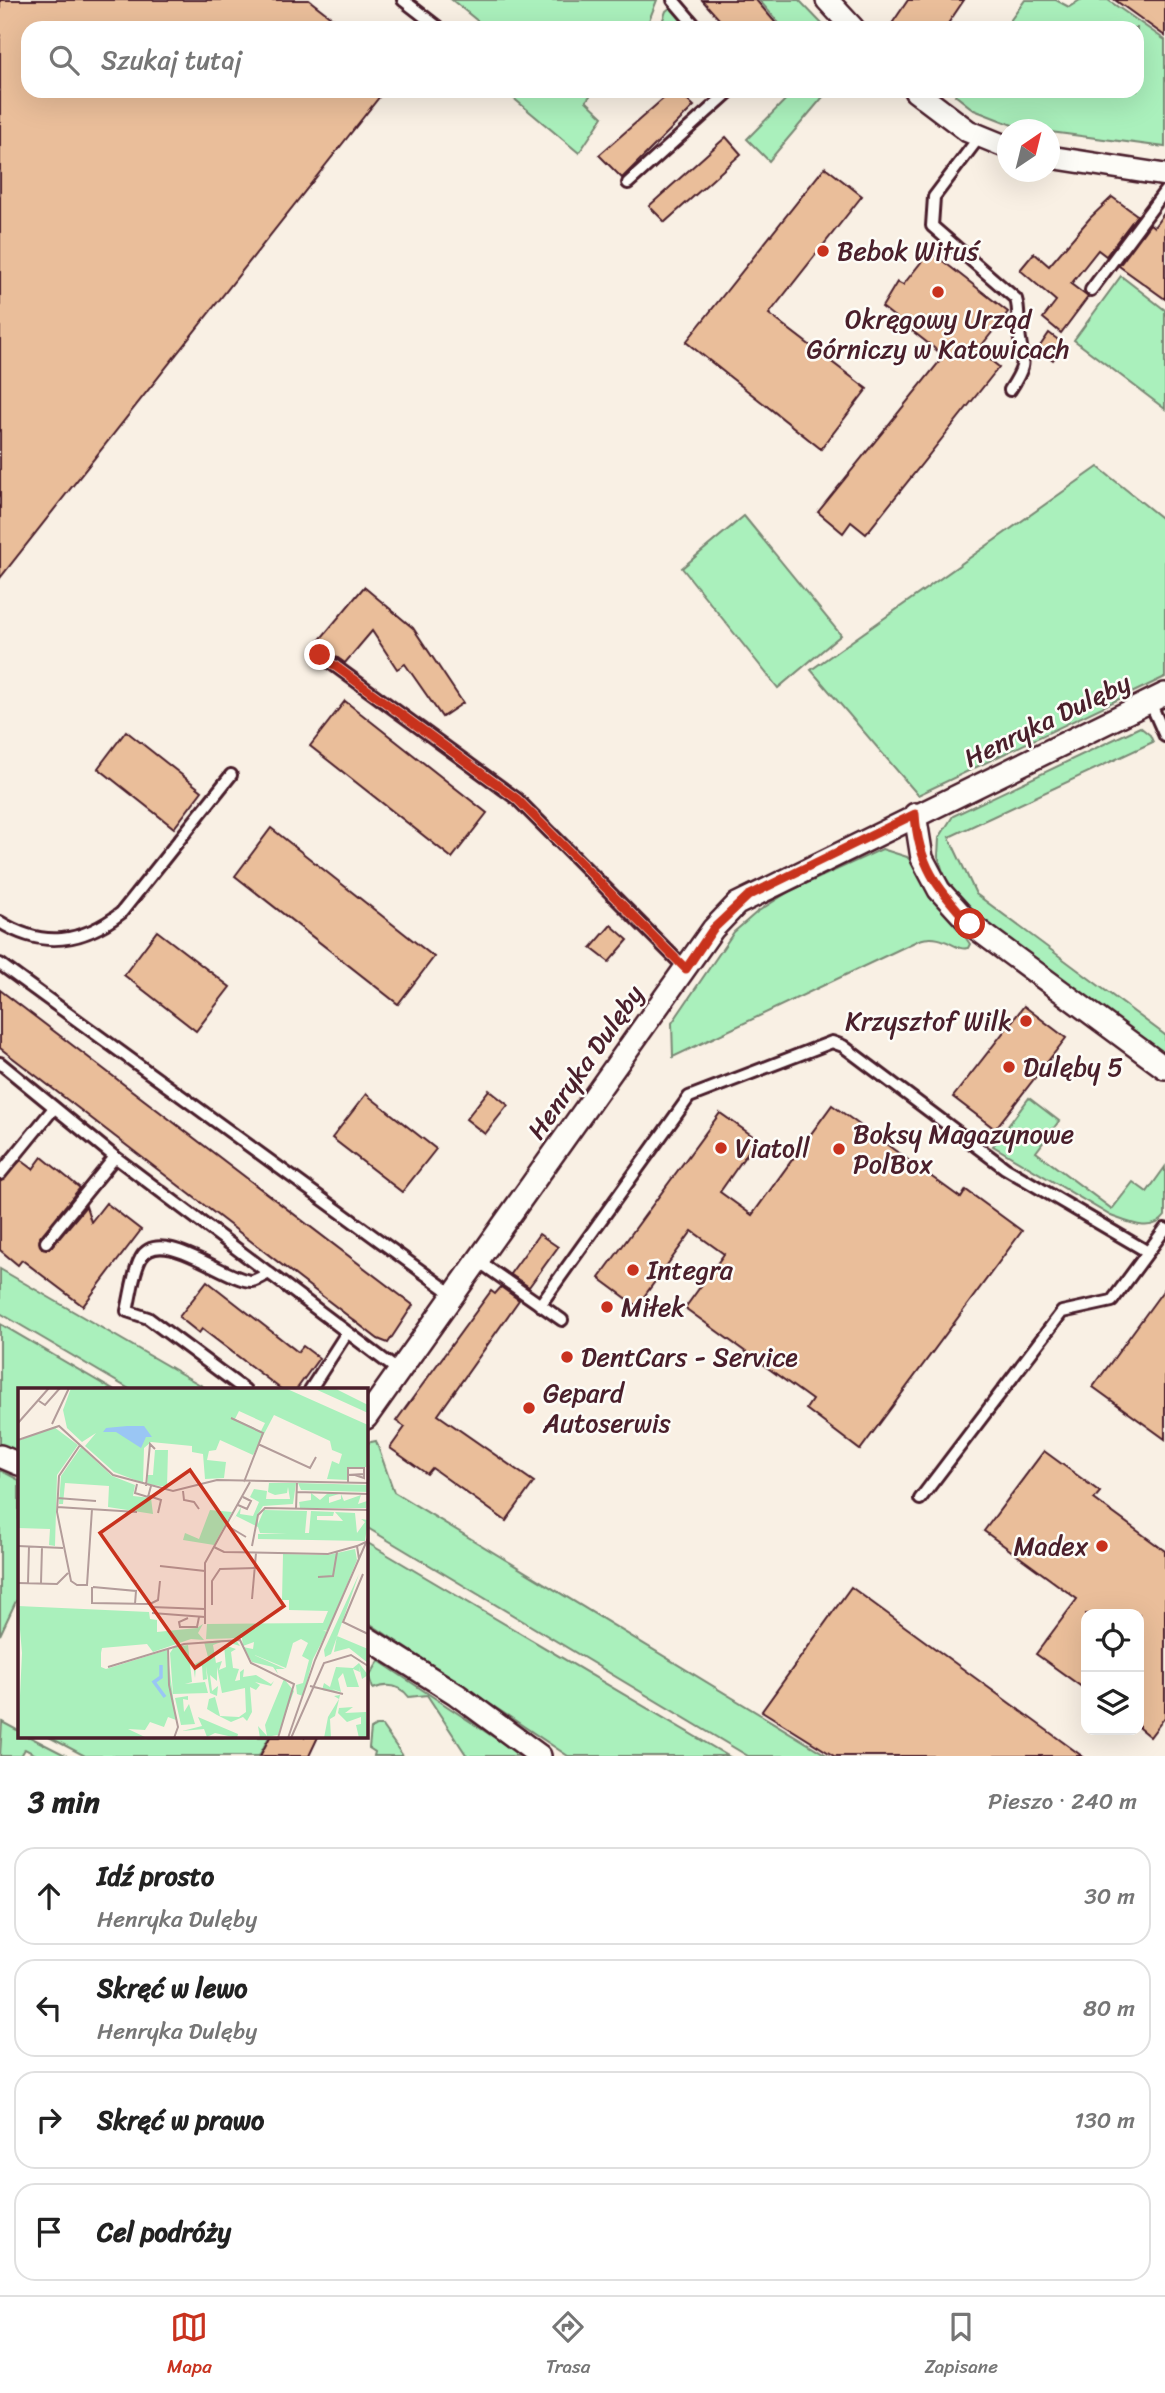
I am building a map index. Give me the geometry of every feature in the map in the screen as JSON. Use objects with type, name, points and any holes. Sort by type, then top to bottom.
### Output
[{"type":"street","points":[[827,0],[846,21]]},
{"type":"street","points":[[923,98],[939,112],[997,143]]},
{"type":"street","points":[[1060,159],[1165,175]]},
{"type":"street","name":"Henryka Dulęby","points":[[368,1415],[713,929],[748,896],[1157,698]]},
{"type":"street","points":[[915,814],[922,858],[939,890],[970,924],[1165,1068]]},
{"type":"street","points":[[0,1456],[18,1464]]},
{"type":"street","points":[[368,1638],[456,1694],[540,1756]]},
{"type":"lane","points":[[403,0],[430,21]]},
{"type":"lane","points":[[673,0],[691,21]]},
{"type":"lane","points":[[628,183],[722,98]]},
{"type":"lane","points":[[980,136],[934,197],[932,226],[1016,299],[1020,312],[1018,328],[1024,362],[1010,390]]},
{"type":"lane","points":[[1091,290],[1165,191]]},
{"type":"lane","points":[[320,655],[517,799],[686,969]]},
{"type":"lane","points":[[1157,698],[1165,736]]},
{"type":"lane","points":[[0,922],[24,935],[50,939],[75,938],[98,931],[121,913],[231,775]]},
{"type":"lane","points":[[0,964],[454,1295]]},
{"type":"lane","points":[[540,1305],[689,1097],[832,1042],[843,1045],[1005,1168],[1148,1252]]},
{"type":"lane","points":[[0,1063],[115,1157],[346,1335],[400,1372]]},
{"type":"lane","points":[[0,1174],[54,1108]]},
{"type":"lane","points":[[46,1242],[115,1157]]},
{"type":"lane","points":[[920,1499],[1062,1312],[1112,1301],[1165,1229]]},
{"type":"lane","points":[[242,1388],[148,1318],[127,1311],[142,1257],[148,1251],[159,1248],[186,1252],[237,1277],[253,1281],[267,1274]]},
{"type":"lane","points":[[478,1261],[562,1320]]},
{"type":"lane","points":[[311,1388],[346,1335]]},
{"type":"green space","points":[[452,0],[657,0],[649,21],[478,21]]},
{"type":"green space","points":[[759,0],[799,0],[819,21],[777,21]]},
{"type":"green space","points":[[1025,0],[1056,0],[1069,7],[1080,0],[1108,0],[1138,21],[1010,21]]},
{"type":"green space","points":[[671,7],[683,21],[662,21],[666,11]]},
{"type":"green space","points":[[1144,25],[1165,40],[1165,147],[1060,133],[1060,119],[997,119],[974,110],[959,98],[1144,98]]},
{"type":"green space","points":[[513,98],[588,98],[586,101],[603,117],[579,153]]},
{"type":"green space","points":[[787,98],[822,98],[769,161],[747,139]]},
{"type":"green space","points":[[1121,276],[1165,310],[1165,409],[1074,340]]},
{"type":"green space","points":[[1098,467],[1165,521],[1165,677],[918,795],[811,670]]},
{"type":"green space","points":[[744,516],[841,635],[778,688],[682,568]]},
{"type":"green space","points":[[1140,727],[1150,735],[1153,742],[949,837],[976,894],[1165,1035],[1165,1055],[999,933],[963,902],[944,875],[938,856],[939,838],[953,816]]},
{"type":"green space","points":[[882,849],[907,857],[916,866],[970,944],[968,948],[936,938],[919,940],[673,1057],[672,1023],[734,932],[757,912],[790,891]]},
{"type":"green space","points":[[1029,1098],[1059,1121],[1036,1152],[1112,1209],[1133,1182],[1147,1192],[1165,1167],[1165,1216],[1153,1224],[1140,1225],[1111,1216],[993,1146]]},
{"type":"green space","points":[[0,1269],[206,1388],[128,1388],[0,1313]]},
{"type":"green space","points":[[0,1324],[110,1388],[18,1388],[18,1453],[0,1444]]},
{"type":"green space","points":[[376,1441],[394,1492],[828,1756],[748,1756],[368,1528],[368,1443]]},
{"type":"green space","points":[[0,1470],[18,1479],[18,1602],[0,1635]]},
{"type":"green space","points":[[368,1543],[728,1756],[568,1756],[368,1622]]},
{"type":"green space","points":[[379,1661],[522,1756],[467,1756],[427,1695],[409,1697],[402,1690],[389,1686],[373,1689],[369,1677]]},
{"type":"green space","points":[[2,1722],[18,1730],[18,1738],[32,1738],[67,1756],[38,1756],[25,1749],[21,1756],[0,1756]]},
{"type":"green space","points":[[382,1726],[403,1756],[374,1756],[375,1752],[369,1748],[371,1729]]},
{"type":"green space","points":[[51,1738],[268,1738],[259,1756],[85,1756]]},
{"type":"building","points":[[0,0],[309,0],[336,21],[21,21],[21,98],[378,98],[0,578]]},
{"type":"building","points":[[702,0],[756,0],[774,21],[721,21]]},
{"type":"building","points":[[908,0],[964,0],[950,21],[894,21]]},
{"type":"building","points":[[1115,0],[1165,0],[1165,36]]},
{"type":"building","points":[[664,98],[685,98],[694,106],[622,178],[599,155]]},
{"type":"building","points":[[726,137],[741,154],[665,222],[649,206]]},
{"type":"building","points":[[825,167],[862,196],[769,314],[867,389],[821,449],[686,342]]},
{"type":"building","points":[[1112,197],[1137,215],[1106,256],[1098,250],[1071,284],[1088,297],[1061,333],[1043,318],[1056,301],[1020,270],[1034,253],[1049,266]]},
{"type":"building","points":[[1165,212],[1165,299],[1119,266],[1150,224],[1154,227]]},
{"type":"building","points":[[930,251],[1008,312],[978,350],[999,367],[866,534],[851,522],[843,533],[818,512],[944,356],[882,307],[897,282],[903,285]]},
{"type":"building","points":[[1049,333],[1065,345],[1053,360],[1038,349]]},
{"type":"building","points":[[364,587],[413,628],[463,703],[442,717],[405,664],[397,669],[372,631],[345,663],[317,643]]},
{"type":"building","points":[[345,701],[487,813],[452,858],[310,746]]},
{"type":"building","points":[[126,731],[202,791],[174,828],[98,768]]},
{"type":"building","points":[[271,828],[434,957],[398,1004],[235,876]]},
{"type":"building","points":[[611,925],[628,940],[609,962],[591,948]]},
{"type":"building","points":[[157,931],[230,987],[196,1031],[124,975]]},
{"type":"building","points":[[0,990],[413,1305],[388,1343],[378,1339],[0,1048]]},
{"type":"building","name":"Dulęby 5","points":[[1024,1006],[1066,1038],[995,1129],[953,1097]]},
{"type":"building","points":[[489,1090],[508,1105],[485,1134],[466,1119]]},
{"type":"building","points":[[366,1094],[436,1149],[402,1192],[332,1138]]},
{"type":"building","points":[[832,1105],[961,1198],[966,1190],[1022,1231],[860,1450],[806,1409],[812,1400],[685,1308],[724,1254],[692,1231],[637,1306],[599,1278],[720,1113],[757,1139],[720,1192],[752,1215]]},
{"type":"building","points":[[42,1157],[80,1188],[40,1237],[42,1248],[52,1247],[86,1206],[91,1222],[106,1203],[141,1230],[83,1306],[22,1260],[18,1265],[0,1250],[0,1182],[21,1160],[33,1169]]},
{"type":"building","points":[[539,1234],[558,1247],[529,1287],[510,1274]]},
{"type":"building","points":[[207,1281],[298,1352],[303,1346],[319,1358],[297,1388],[279,1388],[202,1329],[199,1333],[179,1317]]},
{"type":"building","points":[[501,1287],[519,1300],[438,1415],[534,1482],[506,1521],[432,1468],[427,1474],[390,1448],[405,1427],[396,1421],[491,1291],[495,1294]]},
{"type":"building","points":[[1165,1288],[1165,1439],[1093,1387]]},
{"type":"building","points":[[1044,1451],[1100,1492],[1094,1499],[1165,1551],[1165,1717],[1150,1737],[1144,1732],[1144,1609],[1081,1609],[1081,1686],[1036,1654],[1077,1599],[984,1531]]},
{"type":"building","points":[[851,1587],[1082,1756],[834,1756],[762,1711]]},
{"type":"building","points":[[269,1738],[318,1738],[309,1756],[260,1756]]},
{"type":"place","name":"Bebok Wituś","points":[[823,251]]},
{"type":"place","name":"Okręgowy Urząd Górniczy w Katowicach","points":[[938,292]]},
{"type":"place","name":"Krzysztof Wilk","points":[[1026,1021]]},
{"type":"place","name":"Dulęby 5","points":[[1009,1067]]},
{"type":"place","name":"Viatoll","points":[[721,1148]]},
{"type":"place","name":"Boksy Magazynowe PolBox","points":[[839,1149]]},
{"type":"place","name":"Integra","points":[[633,1270]]},
{"type":"place","name":"Miłek","points":[[607,1307]]},
{"type":"place","name":"DentCars - Service","points":[[567,1357]]},
{"type":"place","name":"Gepard Autoserwis","points":[[529,1408]]},
{"type":"place","name":"Madex","points":[[1102,1546]]},
{"type":"route","points":[[320,655],[517,799],[686,969],[713,929],[748,896],[915,814],[922,858],[939,890],[970,924]]}]
